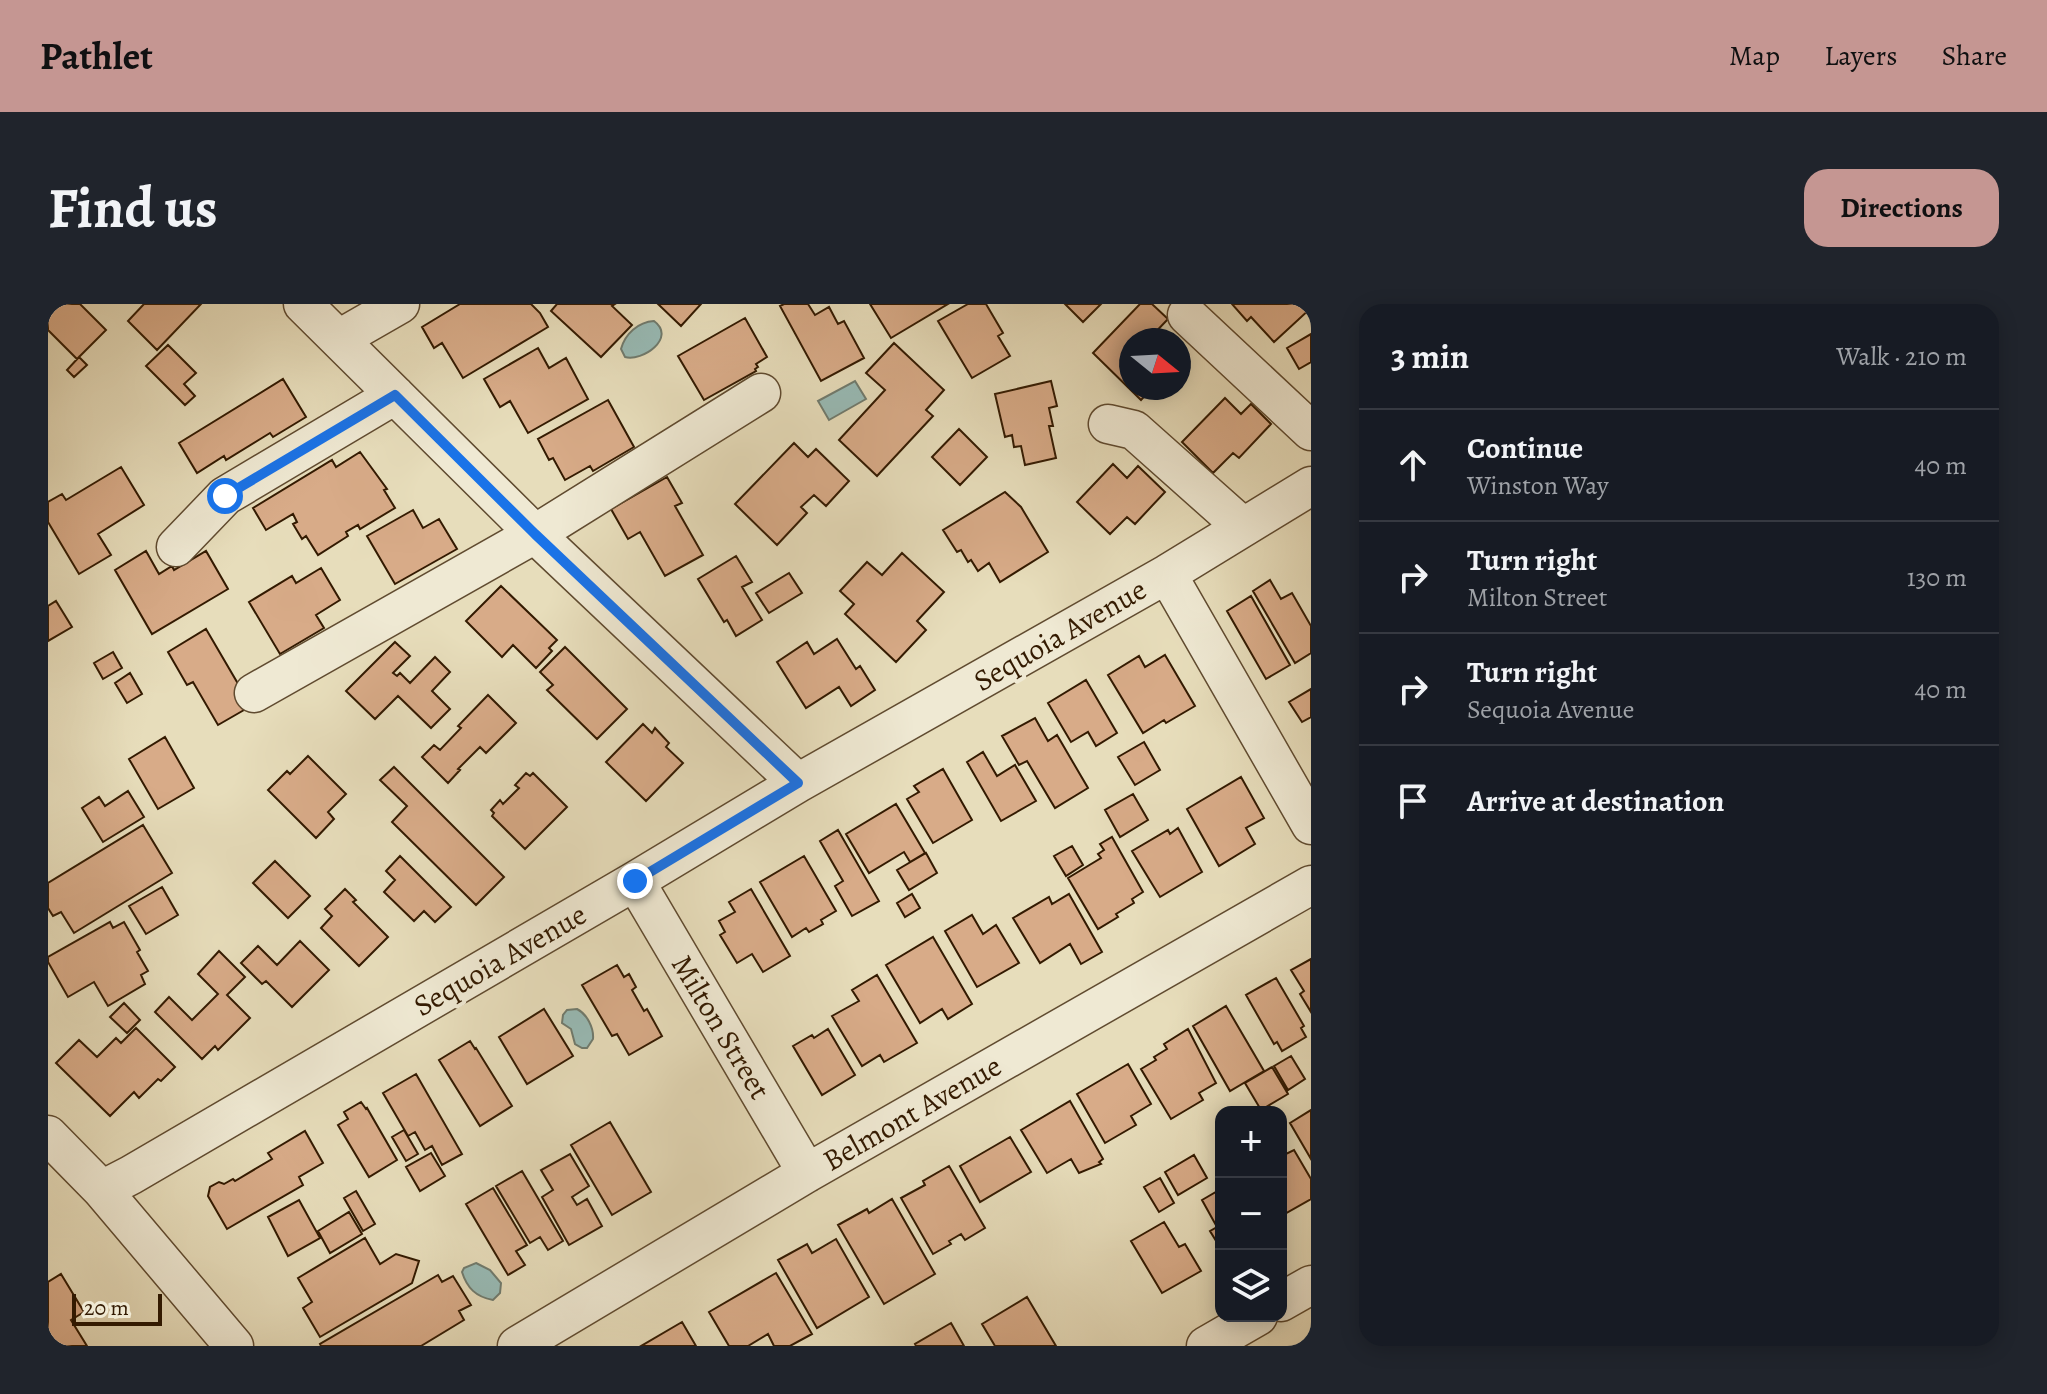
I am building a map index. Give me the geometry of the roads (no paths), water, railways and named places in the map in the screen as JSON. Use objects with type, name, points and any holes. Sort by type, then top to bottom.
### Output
[{"type":"street","points":[[303,304],[535,534],[798,783]]},
{"type":"street","points":[[339,339],[400,304]]},
{"type":"street","points":[[1187,315],[1311,431]]},
{"type":"street","points":[[254,693],[535,534],[761,393]]},
{"type":"street","points":[[176,547],[225,496],[395,395]]},
{"type":"street","points":[[1108,424],[1134,430],[1243,527]]},
{"type":"street","name":"Sequoia Avenue","points":[[102,1190],[798,783],[1167,574],[1311,486]]},
{"type":"street","points":[[1167,574],[1311,825]]},
{"type":"street","name":"Milton Street","points":[[635,881],[807,1173]]},
{"type":"street","name":"Belmont Avenue","points":[[517,1346],[807,1173],[1311,885]]},
{"type":"street","points":[[48,1135],[102,1190],[234,1346]]},
{"type":"street","points":[[1287,1299],[1311,1285]]},
{"type":"street","points":[[1206,1346],[1248,1322]]},
{"type":"water","points":[[654,321],[662,334],[659,341],[640,356],[625,357],[621,349],[629,334],[638,326]]},
{"type":"water","points":[[855,381],[866,399],[829,420],[818,401]]},
{"type":"water","points":[[577,1009],[587,1018],[592,1030],[593,1039],[587,1048],[575,1044],[571,1029],[562,1023],[567,1010]]},
{"type":"water","points":[[476,1263],[490,1270],[501,1283],[500,1293],[493,1300],[477,1294],[464,1278],[464,1268]]}]
